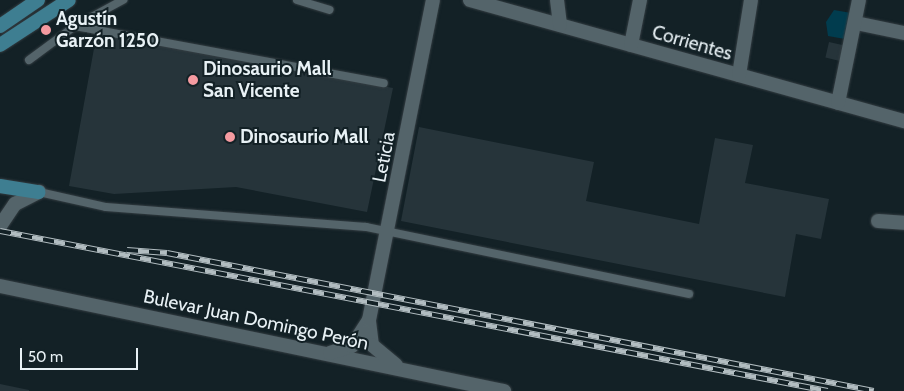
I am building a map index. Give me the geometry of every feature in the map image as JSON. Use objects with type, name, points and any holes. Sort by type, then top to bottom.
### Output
[{"type":"main road","points":[[0,26],[38,0]]},
{"type":"main road","points":[[0,45],[69,0]]},
{"type":"main road","points":[[0,186],[38,192]]},
{"type":"street","name":"Leticia","points":[[398,367],[372,345],[369,320],[389,230],[433,0]]},
{"type":"street","name":"Corrientes","points":[[470,0],[904,122]]},
{"type":"street","points":[[557,0],[560,25]]},
{"type":"street","points":[[631,45],[640,0]]},
{"type":"street","points":[[739,75],[751,0]]},
{"type":"street","points":[[838,103],[856,23],[859,0]]},
{"type":"street","points":[[856,23],[904,32]]},
{"type":"street","points":[[0,226],[15,204],[38,192]]},
{"type":"street","points":[[878,221],[904,224]]},
{"type":"street","name":"Bulevar Juan Domingo Perón","points":[[0,286],[398,367],[504,391]]},
{"type":"street","name":"Leticia","points":[[327,354],[352,346],[369,320]]},
{"type":"lane","points":[[29,60],[75,26],[123,0]]},
{"type":"lane","points":[[297,0],[329,10]]},
{"type":"lane","points":[[75,26],[384,82]]},
{"type":"lane","points":[[38,192],[106,207],[389,230],[689,294]]},
{"type":"shaded area","points":[[834,10],[851,13],[845,39],[828,36],[826,22]]},
{"type":"building","name":"Dinosaurio Mall","points":[[97,32],[393,88],[367,212],[236,187],[114,194],[69,186]]},
{"type":"building","points":[[829,42],[846,46],[842,61],[825,58]]},
{"type":"building","points":[[419,127],[594,162],[586,201],[699,224],[715,138],[753,145],[745,183],[829,199],[821,239],[796,234],[785,297],[401,221]]},
{"type":"building","points":[[0,384],[29,390],[29,391],[0,391]]},
{"type":"railway","points":[[0,231],[828,391]]},
{"type":"railway","points":[[127,250],[167,253],[874,391]]},
{"type":"place","name":"Agustín Garzón 1250","points":[[46,30]]},
{"type":"place","name":"Dinosaurio Mall San Vicente","points":[[193,80]]},
{"type":"place","name":"Dinosaurio Mall","points":[[230,137]]}]
